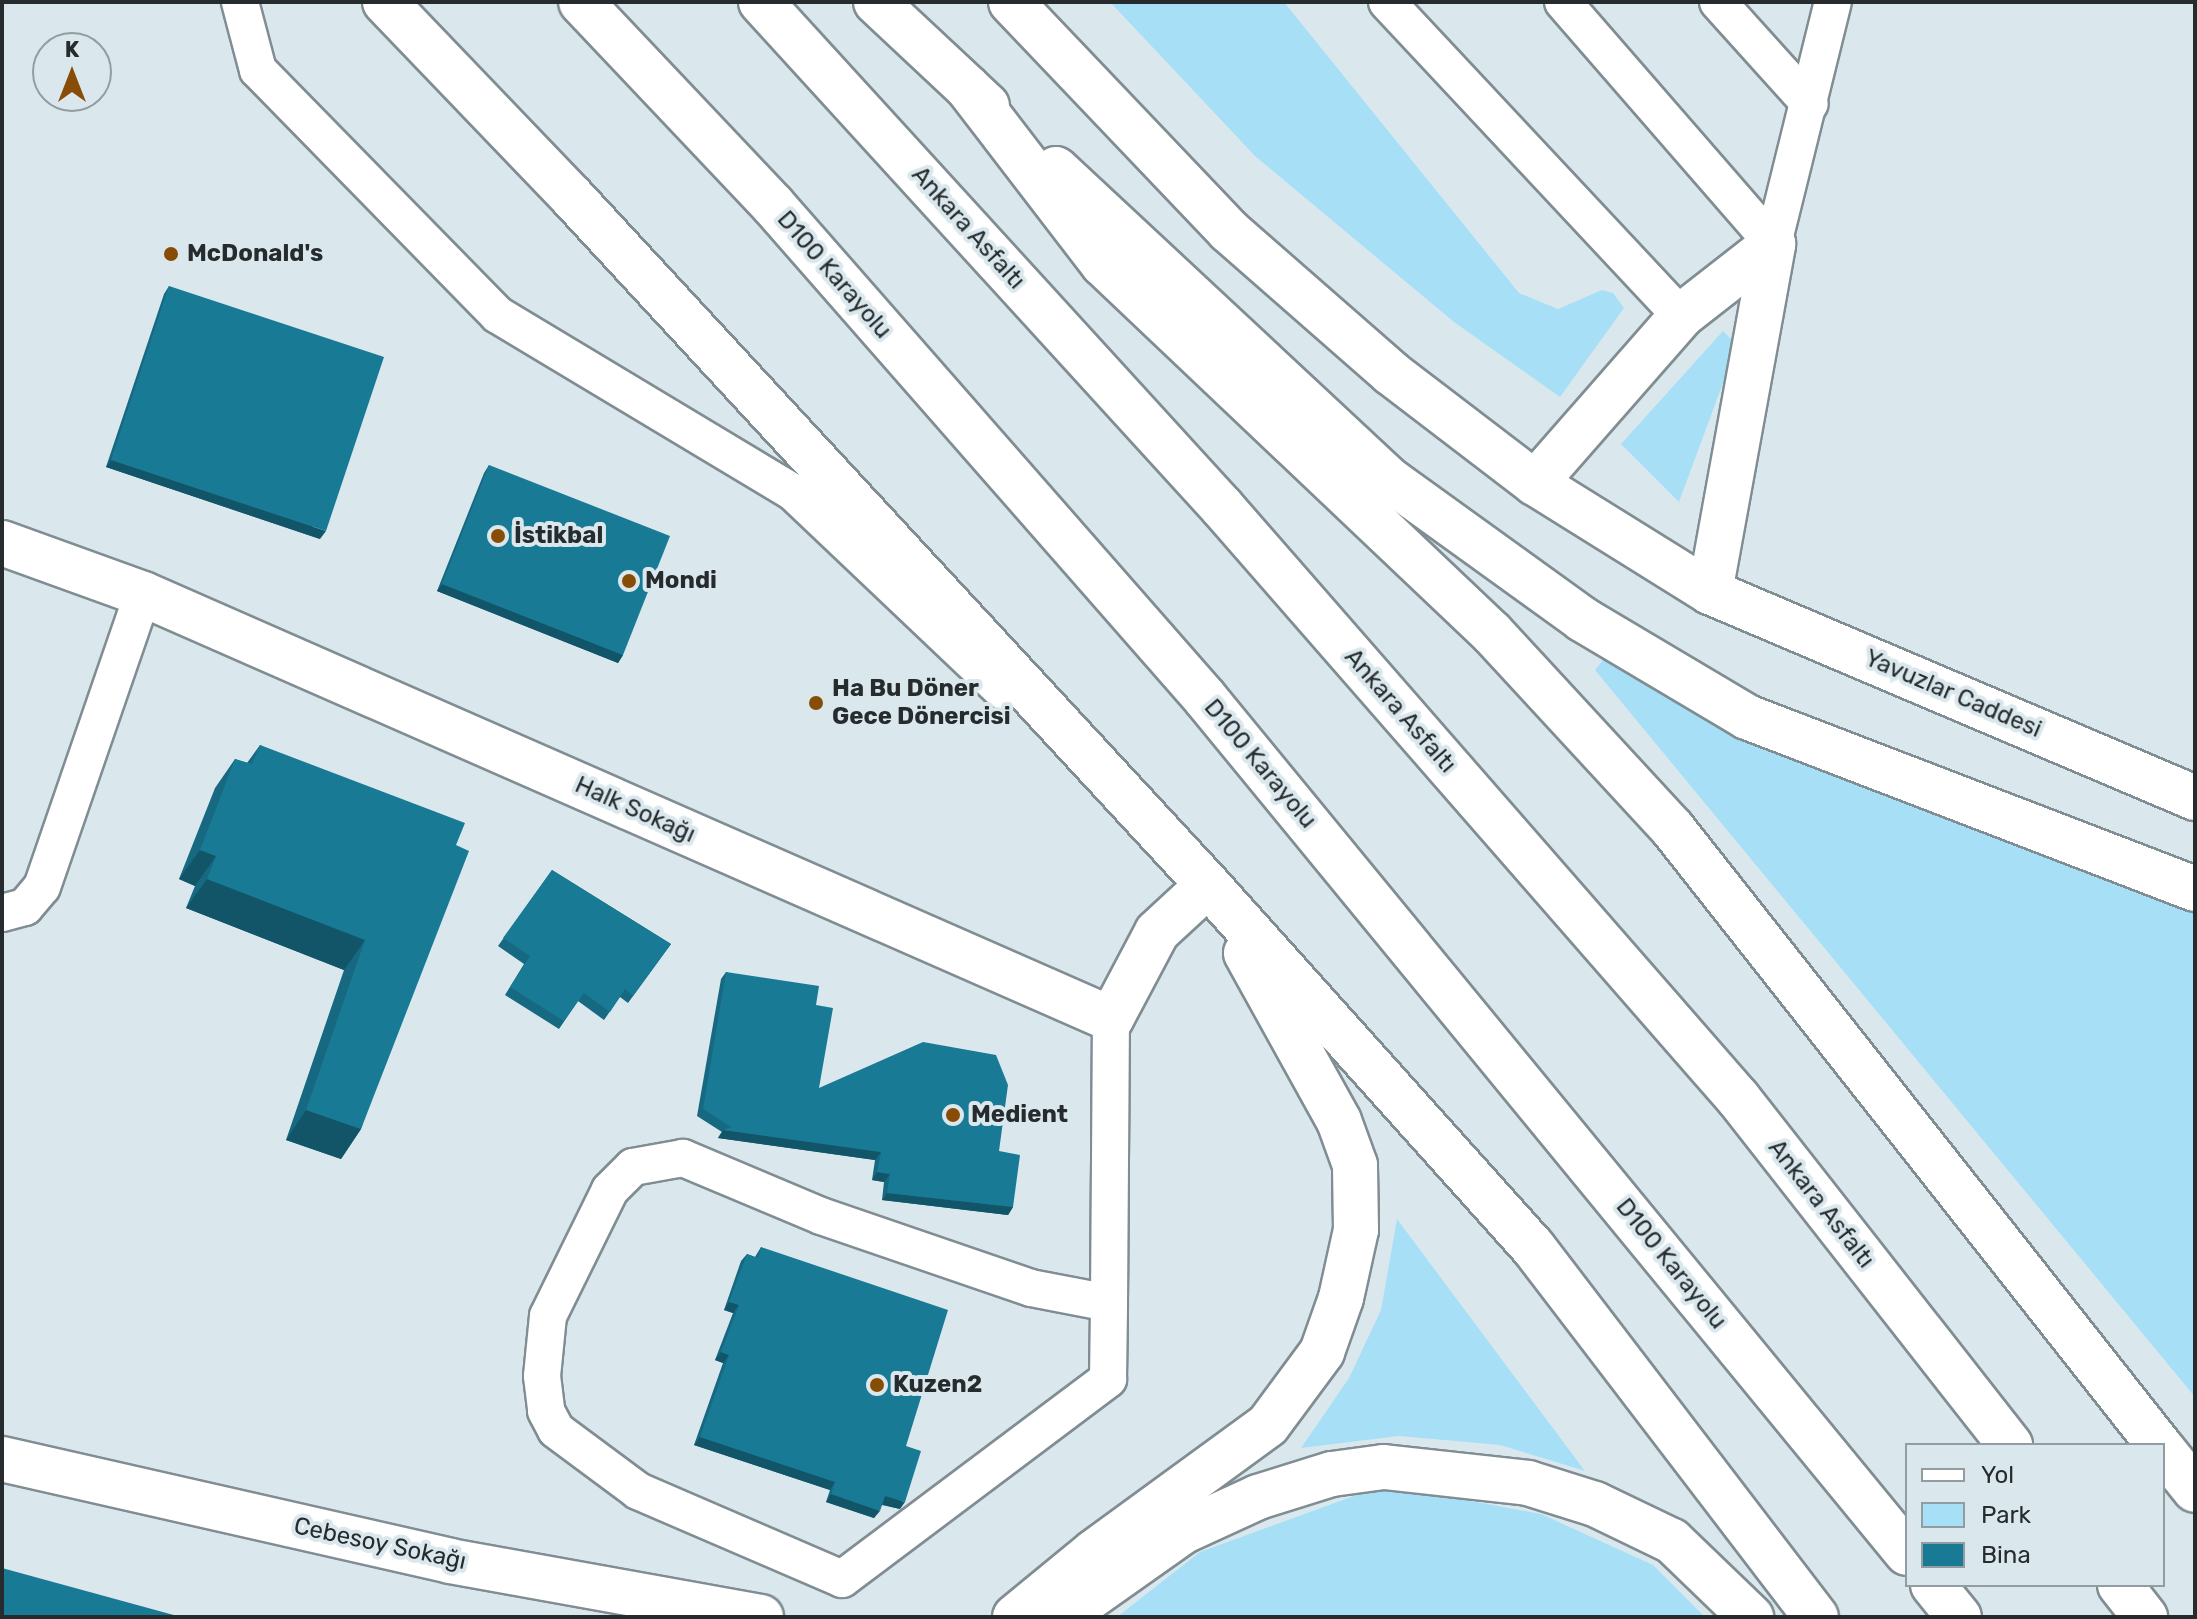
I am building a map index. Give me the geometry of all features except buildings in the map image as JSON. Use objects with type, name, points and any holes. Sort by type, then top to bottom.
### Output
[{"type":"main road","points":[[385,2],[1208,885],[1533,1247],[1816,1617]]},
{"type":"main road","points":[[393,2],[443,63]]},
{"type":"main road","name":"D100 Karayolu","points":[[581,2],[773,205],[1205,698],[1905,1551]]},
{"type":"main road","name":"Ankara Asfaltı","points":[[761,2],[1222,507],[1728,1086],[2008,1443]]},
{"type":"main road","points":[[876,2],[1391,481],[1582,619],[1747,717],[2195,889]]},
{"type":"main road","name":"Yavuzlar Caddesi","points":[[1011,2],[1229,231],[1391,373],[1535,483],[1710,592],[2195,798]]},
{"type":"main road","points":[[967,87],[1103,264],[1492,633],[1672,828],[2157,1443]]},
{"type":"main road","points":[[1535,483],[1681,316],[1773,244]]},
{"type":"main road","points":[[1710,592],[1773,244]]},
{"type":"main road","name":"Halk Sokağı","points":[[2,543],[143,594],[1111,1019]]},
{"type":"main road","points":[[1111,1019],[1157,932],[1208,885]]},
{"type":"main road","points":[[1015,1617],[1268,1425],[1322,1352],[1341,1298],[1356,1230],[1355,1165],[1339,1121],[1208,885]]},
{"type":"main road","points":[[2165,1452],[2195,1490]]},
{"type":"main road","name":"Cebesoy Sokağı","points":[[2,1459],[450,1561],[761,1617]]},
{"type":"main road","points":[[1062,1617],[1184,1531],[1258,1497],[1332,1474],[1384,1467],[1528,1483],[1595,1504],[1672,1541],[1751,1617]]},
{"type":"main road","points":[[1935,1587],[1959,1617]]},
{"type":"main road","points":[[2122,1587],[2145,1617]]},
{"type":"lane","points":[[240,2],[258,70],[498,315],[793,492],[1208,885]]},
{"type":"lane","points":[[1387,2],[1681,316]]},
{"type":"lane","points":[[1563,2],[1773,244]]},
{"type":"lane","points":[[1718,2],[1810,104]]},
{"type":"lane","points":[[1773,244],[1833,2]]},
{"type":"lane","points":[[2,913],[25,907],[42,887],[143,594]]},
{"type":"lane","points":[[1109,1303],[1031,1288],[821,1216],[683,1158],[633,1167],[610,1190],[548,1316],[542,1376],[546,1411],[556,1430],[638,1491],[842,1579],[1108,1379],[1109,1303],[1111,1019]]},
{"type":"green space","points":[[1110,2],[1284,2],[1519,293],[1558,309],[1602,290],[1613,293],[1624,308],[1560,397],[1454,322],[1255,156]]},
{"type":"green space","points":[[1723,331],[1737,345],[1679,502],[1621,444]]},
{"type":"green space","points":[[1604,659],[1718,719],[2195,907],[2195,1397],[1595,670]]},
{"type":"green space","points":[[1397,1219],[1585,1471],[1500,1445],[1399,1436],[1301,1448],[1349,1378],[1381,1310]]},
{"type":"green space","points":[[1384,1485],[1541,1514],[1653,1565],[1705,1617],[1117,1617],[1200,1552]]},
{"type":"place","name":"McDonald's","points":[[171,254]]},
{"type":"place","name":"İstikbal","points":[[498,536]]},
{"type":"place","name":"Mondi","points":[[629,581]]},
{"type":"place","name":"Ha Bu Döner Gece Dönercisi","points":[[816,703]]},
{"type":"place","name":"Medient","points":[[953,1115]]},
{"type":"place","name":"Kuzen2","points":[[877,1385]]}]
